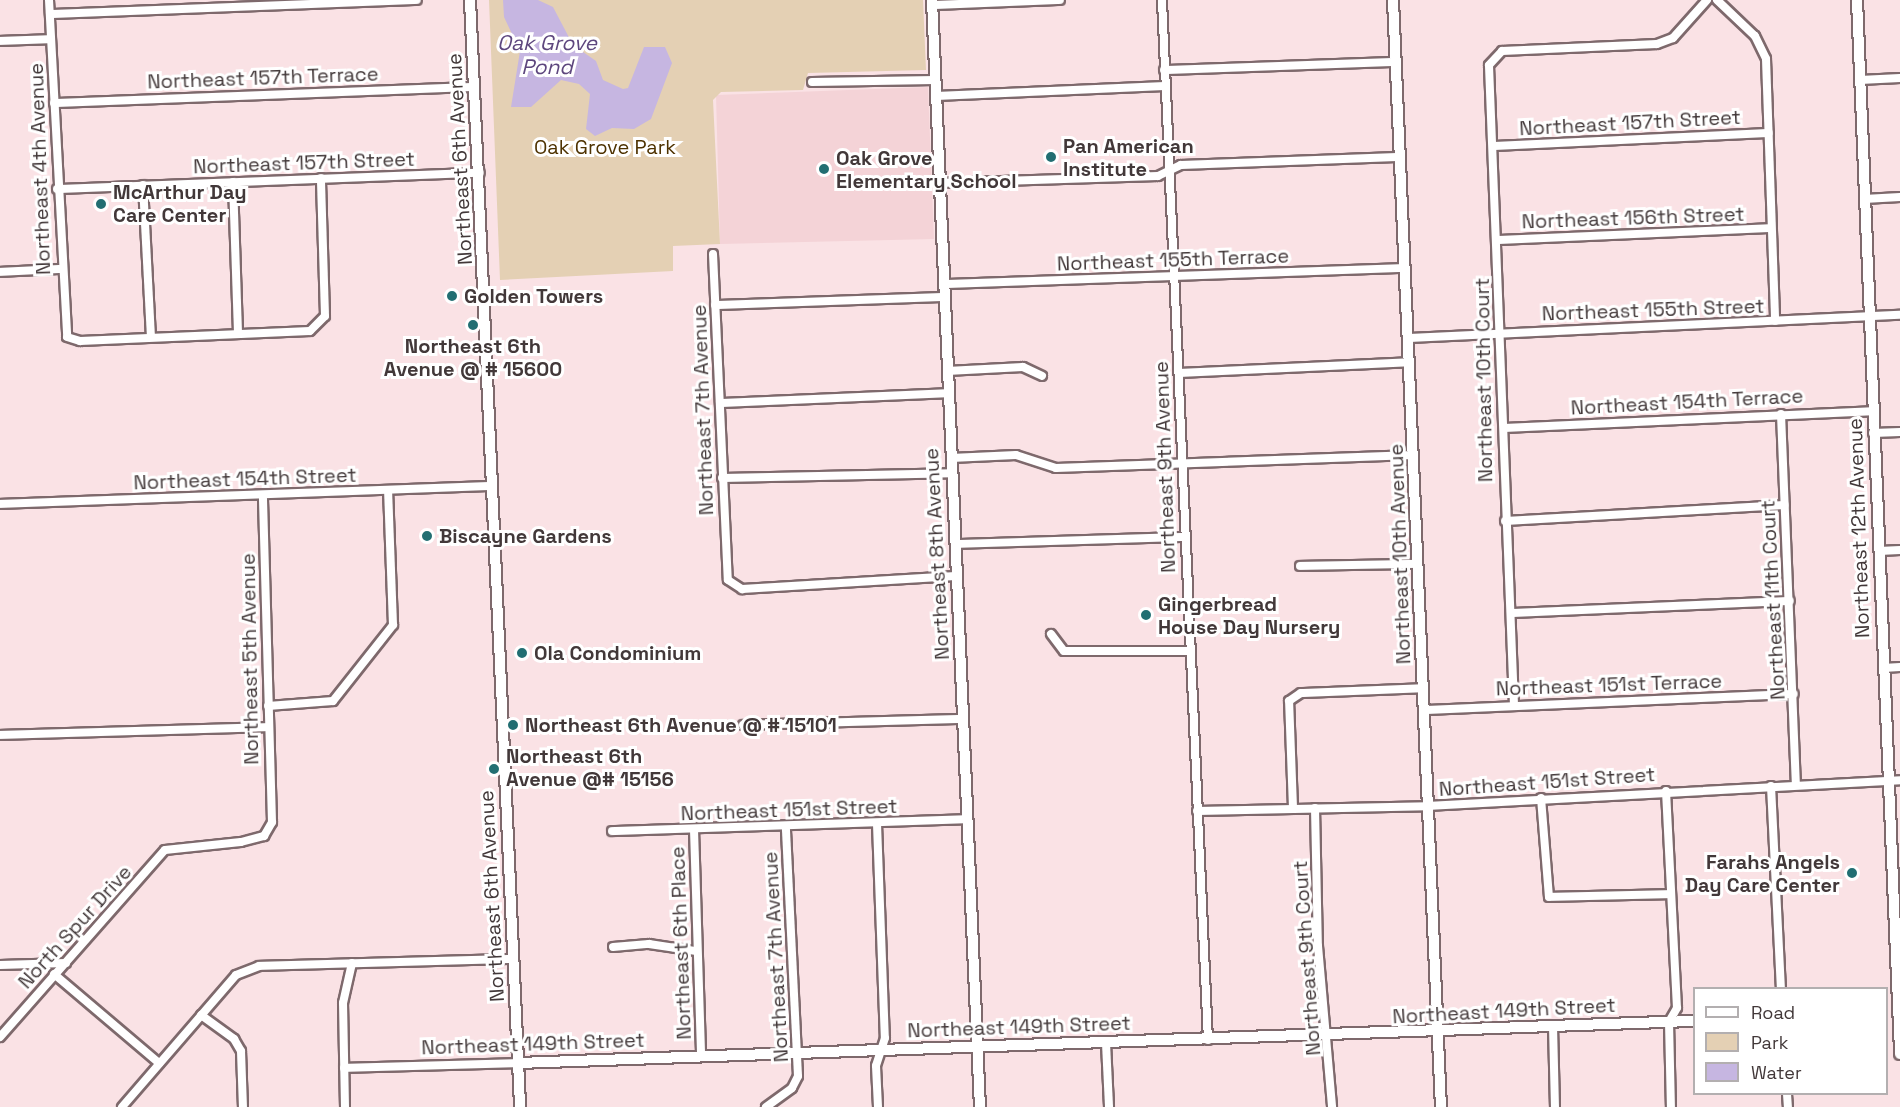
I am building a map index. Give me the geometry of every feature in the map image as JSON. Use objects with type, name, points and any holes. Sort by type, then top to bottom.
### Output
[{"type":"street","name":"Northeast 4th Avenue","points":[[49,0],[60,269],[67,337],[151,337]]},
{"type":"street","points":[[50,14],[417,0]]},
{"type":"street","name":"Northeast 6th Avenue","points":[[470,0],[480,172],[520,1107]]},
{"type":"street","points":[[932,3],[1060,0]]},
{"type":"street","name":"Northeast 9th Avenue","points":[[1162,0],[1179,373],[1188,651],[1208,1040]]},
{"type":"street","name":"Northeast 10th Avenue","points":[[1393,0],[1397,157],[1414,455],[1441,1107]]},
{"type":"street","name":"Northeast 10th Court","points":[[1514,705],[1505,521],[1504,428],[1489,65],[1494,56],[1657,44],[1673,38],[1707,0]]},
{"type":"street","name":"Northeast 12th Avenue","points":[[1857,0],[1886,780],[1896,898],[1895,1013],[1900,1054]]},
{"type":"street","points":[[1720,1],[1763,48],[1769,133],[1775,321]]},
{"type":"street","name":"Northeast 8th Avenue","points":[[932,3],[980,1107]]},
{"type":"street","points":[[0,41],[51,39]]},
{"type":"street","points":[[1164,70],[1395,62]]},
{"type":"street","points":[[1860,80],[1900,78]]},
{"type":"street","points":[[812,82],[935,80]]},
{"type":"street","points":[[936,96],[1165,86]]},
{"type":"street","name":"Northeast 157th Terrace","points":[[54,103],[474,87]]},
{"type":"street","name":"Northeast 157th Street","points":[[1493,146],[1769,133]]},
{"type":"street","points":[[939,183],[1158,176],[1169,166],[1397,157]]},
{"type":"street","name":"Northeast 157th Street","points":[[57,189],[480,172]]},
{"type":"street","points":[[143,185],[151,337],[238,334],[310,331],[325,316],[321,178]]},
{"type":"street","points":[[233,182],[238,334]]},
{"type":"street","points":[[1864,199],[1900,197]]},
{"type":"street","name":"Northeast 156th Street","points":[[1497,240],[1771,228]]},
{"type":"street","name":"Northeast 7th Avenue","points":[[714,254],[725,566],[728,580],[742,590],[956,576]]},
{"type":"street","name":"Northeast 155th Terrace","points":[[944,284],[1402,268]]},
{"type":"street","points":[[0,272],[60,269]]},
{"type":"street","points":[[715,305],[945,297]]},
{"type":"street","name":"Northeast 155th Street","points":[[1408,338],[1900,315]]},
{"type":"street","points":[[1179,373],[1409,362]]},
{"type":"street","points":[[947,371],[1023,367],[1042,376]]},
{"type":"street","points":[[720,403],[948,393]]},
{"type":"street","name":"Northeast 154th Terrace","points":[[1504,428],[1872,411]]},
{"type":"street","name":"Northeast 11th Court","points":[[1781,414],[1796,785]]},
{"type":"street","points":[[1873,433],[1900,432]]},
{"type":"street","points":[[951,458],[1017,455],[1056,468],[1414,455]]},
{"type":"street","points":[[722,478],[952,473]]},
{"type":"street","name":"Northeast 154th Street","points":[[0,504],[492,486]]},
{"type":"street","points":[[268,706],[333,701],[393,625],[388,490]]},
{"type":"street","name":"Northeast 5th Avenue","points":[[178,845],[241,842],[264,836],[272,822],[263,496]]},
{"type":"street","points":[[1505,521],[1785,505]]},
{"type":"street","points":[[956,544],[1185,537]]},
{"type":"street","points":[[1879,551],[1900,550]]},
{"type":"street","points":[[1300,566],[1418,564]]},
{"type":"street","points":[[1511,613],[1790,601]]},
{"type":"street","points":[[1051,634],[1064,651],[1188,651]]},
{"type":"street","points":[[1882,668],[1900,667]]},
{"type":"street","points":[[1293,808],[1289,701],[1301,693],[1424,688]]},
{"type":"street","name":"Northeast 151st Terrace","points":[[1425,710],[1794,694]]},
{"type":"street","points":[[743,725],[963,719]]},
{"type":"street","points":[[0,735],[268,727]]},
{"type":"street","name":"Northeast 151st Street","points":[[1197,811],[1427,806],[1666,791],[1900,780]]},
{"type":"street","points":[[1771,786],[1781,987]]},
{"type":"street","points":[[1666,791],[1677,1008],[1669,1022],[1671,1107]]},
{"type":"street","points":[[1541,798],[1550,897],[1671,894]]},
{"type":"street","name":"Northeast 9th Court","points":[[1315,808],[1318,946],[1328,1036],[1332,1107]]},
{"type":"street","name":"Northeast 151st Street","points":[[612,831],[877,824],[968,819]]},
{"type":"street","points":[[877,824],[883,1049],[876,1066],[878,1107]]},
{"type":"street","name":"Northeast 7th Avenue","points":[[766,1107],[792,1088],[796,1054],[786,827]]},
{"type":"street","name":"Northeast 6th Place","points":[[694,829],[701,1056]]},
{"type":"street","name":"North Spur Drive","points":[[0,1038],[165,850],[178,845]]},
{"type":"street","points":[[613,947],[649,944],[696,951]]},
{"type":"street","points":[[122,1107],[236,975],[259,966],[513,959]]},
{"type":"street","points":[[0,965],[66,963]]},
{"type":"street","points":[[345,1107],[343,1003],[352,963]]},
{"type":"street","points":[[54,974],[159,1063]]},
{"type":"street","points":[[201,1015],[234,1039],[241,1051],[243,1107]]},
{"type":"street","name":"Northeast 149th Street","points":[[344,1068],[1328,1036],[1693,1021]]},
{"type":"street","points":[[1553,1026],[1556,1107]]},
{"type":"street","points":[[1106,1043],[1109,1107]]},
{"type":"shaded area","name":"Oak Grove Elementary School","points":[[928,87],[934,239],[720,244],[716,95]]},
{"type":"green space","name":"Oak Grove Park","points":[[489,0],[923,0],[926,70],[808,73],[803,90],[721,92],[713,100],[720,244],[673,246],[673,271],[500,280]]},
{"type":"water","name":"Oak Grove Pond","points":[[503,0],[538,0],[553,7],[573,45],[596,61],[603,80],[623,89],[628,88],[644,47],[665,47],[672,63],[651,119],[634,129],[612,128],[595,136],[586,129],[590,94],[579,84],[561,80],[531,107],[511,107],[520,51],[504,17]]},
{"type":"place","name":"Pan American Institute","points":[[1051,157]]},
{"type":"place","name":"Oak Grove Elementary School","points":[[824,169]]},
{"type":"place","name":"McArthur Day Care Center","points":[[101,204]]},
{"type":"place","name":"Golden Towers","points":[[452,296]]},
{"type":"place","name":"Northeast 6th Avenue @ # 15600","points":[[473,325]]},
{"type":"place","name":"Biscayne Gardens","points":[[427,536]]},
{"type":"place","name":"Gingerbread House Day Nursery","points":[[1146,615]]},
{"type":"place","name":"Ola Condominium","points":[[522,653]]},
{"type":"place","name":"Northeast 6th Avenue @ # 15101","points":[[513,725]]},
{"type":"place","name":"Northeast 6th Avenue @# 15156","points":[[494,769]]},
{"type":"place","name":"Farahs Angels Day Care Center","points":[[1852,873]]}]
